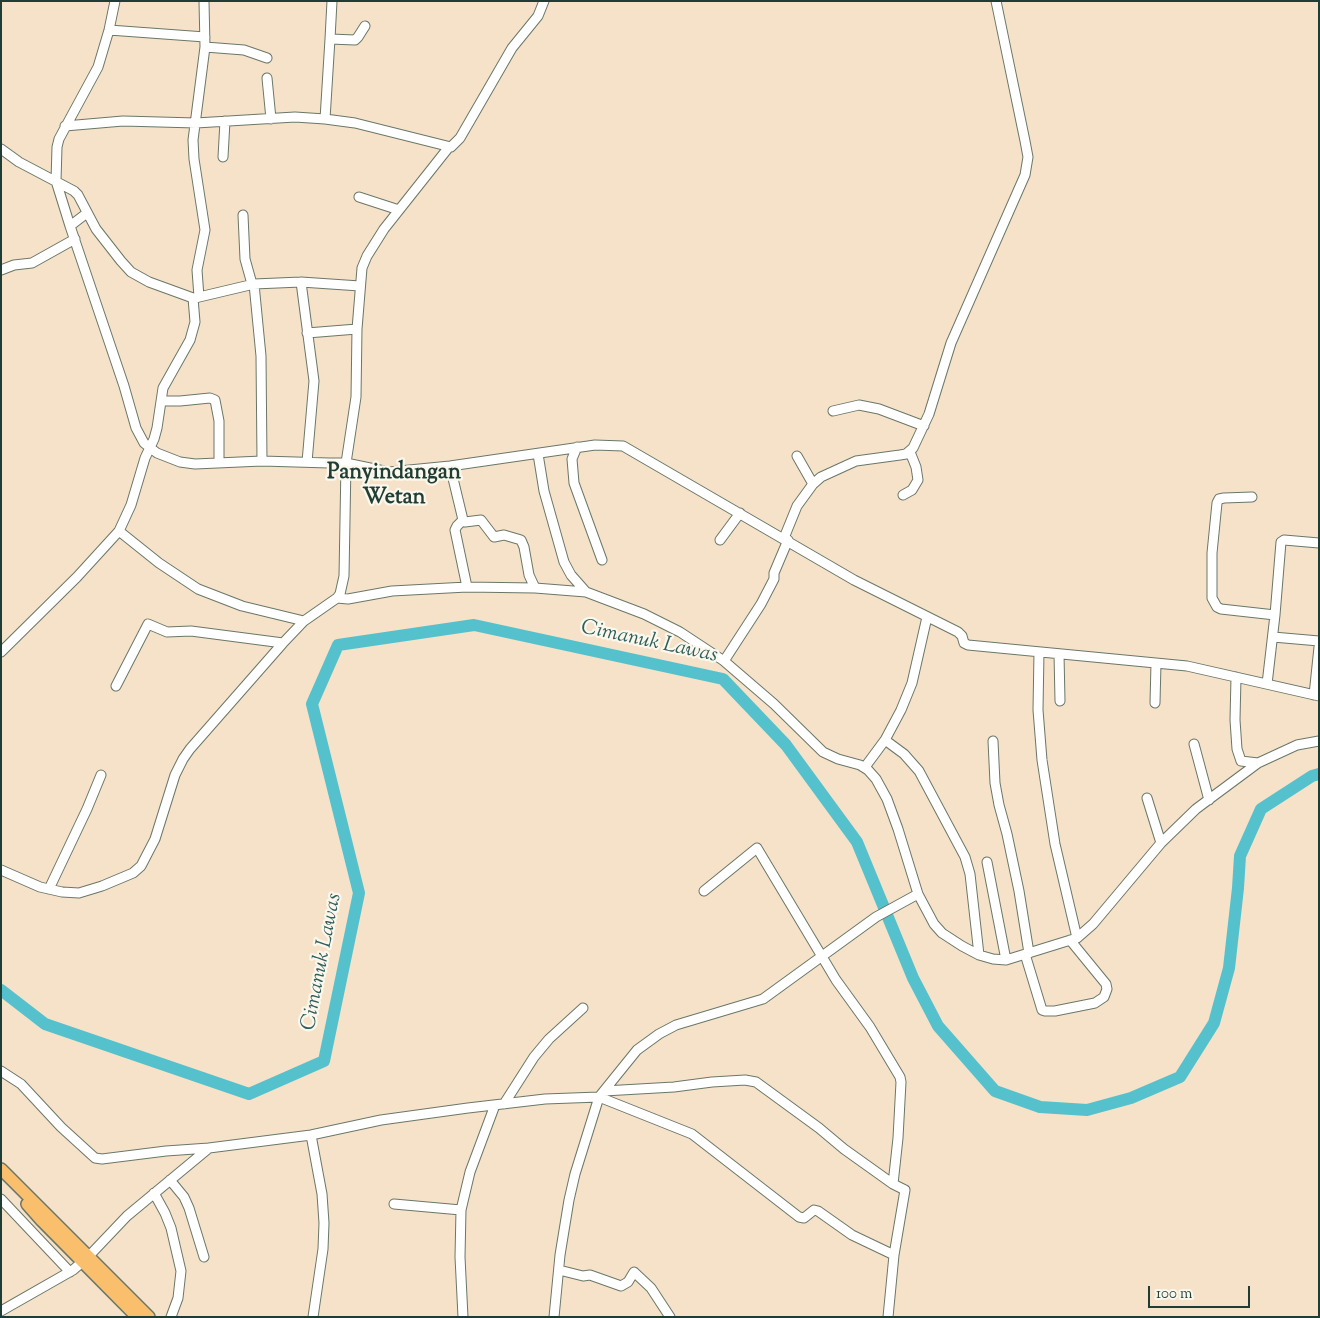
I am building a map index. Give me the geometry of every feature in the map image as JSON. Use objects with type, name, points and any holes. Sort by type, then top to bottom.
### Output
[{"type":"main road","points":[[3,1176],[45,1218],[82,1262],[149,1317]]},
{"type":"main road","points":[[123,1296],[137,1317]]},
{"type":"street","points":[[115,1],[110,30],[98,67],[65,126],[57,147],[53,180],[75,239],[136,428],[148,453]]},
{"type":"street","points":[[1,652],[119,531],[131,505],[157,428],[166,381],[185,350],[193,331],[197,270],[205,230],[194,159],[193,140],[205,37],[204,1]]},
{"type":"street","points":[[325,119],[332,1]]},
{"type":"street","points":[[1,870],[49,889],[79,893],[102,886],[132,873],[141,866],[155,838],[167,798],[183,759],[223,710],[283,643],[304,622],[337,598],[343,586],[344,576],[346,464],[356,397],[357,329],[362,268],[367,256],[384,229],[449,147],[453,146],[460,138],[512,48],[538,16],[544,1]]},
{"type":"street","points":[[724,661],[761,604],[774,579],[774,573],[797,506],[813,484],[833,471],[856,461],[910,452],[924,426],[934,401],[951,343],[1025,175],[1028,157],[996,1]]},
{"type":"street","points":[[330,38],[355,40],[365,26]]},
{"type":"street","points":[[110,30],[205,37]]},
{"type":"street","points":[[204,47],[244,50],[267,58]]},
{"type":"street","points":[[267,78],[271,119]]},
{"type":"street","points":[[65,126],[123,121],[196,123],[224,120],[325,119],[355,123],[449,147]]},
{"type":"street","points":[[223,157],[224,120]]},
{"type":"street","points":[[1,149],[19,162],[78,195],[96,229],[121,261],[132,272],[149,282],[196,298],[253,284],[301,282],[360,286]]},
{"type":"street","points":[[360,197],[400,210]]},
{"type":"street","points":[[70,226],[87,213]]},
{"type":"street","points":[[243,215],[245,260],[253,284],[261,356],[262,460]]},
{"type":"street","points":[[1,270],[14,265],[32,263],[75,239]]},
{"type":"street","points":[[301,282],[314,381],[307,462]]},
{"type":"street","points":[[307,333],[357,329]]},
{"type":"street","points":[[161,401],[210,398],[215,400],[219,421],[219,463]]},
{"type":"street","points":[[833,411],[861,405],[924,426]]},
{"type":"street","points":[[148,453],[157,453],[180,462],[195,464],[262,460],[346,464],[389,472],[450,466],[609,444],[627,447],[854,580],[960,634],[968,645],[1187,666],[1236,677],[1315,689],[1319,647]]},
{"type":"street","points":[[577,447],[572,459],[574,483],[602,560]]},
{"type":"street","points":[[903,495],[912,490],[918,480],[916,467],[910,452]]},
{"type":"street","points":[[538,454],[544,491],[562,556],[571,575],[586,592]]},
{"type":"street","points":[[797,456],[813,484]]},
{"type":"street","points":[[450,466],[463,520]]},
{"type":"street","points":[[1252,497],[1224,498],[1219,499],[1217,503],[1212,553],[1212,598],[1217,607],[1221,609],[1275,615]]},
{"type":"street","points":[[720,540],[740,513]]},
{"type":"street","points":[[463,520],[456,527],[456,530],[467,587]]},
{"type":"street","points":[[463,520],[465,522],[481,520],[494,537],[504,535],[521,540],[534,588]]},
{"type":"street","points":[[119,531],[160,563],[198,589],[242,606],[304,622]]},
{"type":"street","points":[[1268,681],[1281,542],[1284,540],[1319,543]]},
{"type":"street","points":[[337,598],[348,599],[392,591],[467,587],[534,588],[586,592],[644,614],[680,632],[724,661],[774,704],[823,752],[838,760],[865,767],[876,779],[887,799],[918,894],[934,924],[942,933],[979,955],[993,959],[1006,960],[1074,939],[1093,924],[1161,843],[1196,809],[1258,763],[1297,745],[1319,741]]},
{"type":"street","points":[[865,767],[885,740],[901,710],[912,683],[927,617]]},
{"type":"street","points":[[116,686],[148,624],[167,632],[191,631],[283,643]]},
{"type":"street","points":[[1273,638],[1319,641]]},
{"type":"street","points":[[994,741],[995,784],[998,805],[1018,882],[1027,954],[1042,1010],[1055,1012],[1095,1003],[1104,997],[1107,989],[1106,984],[1074,939],[1055,844],[1042,760],[1038,710],[1039,652]]},
{"type":"street","points":[[1059,654],[1060,702]]},
{"type":"street","points":[[1155,703],[1156,663]]},
{"type":"street","points":[[1236,677],[1235,720],[1238,753],[1242,761],[1258,763]]},
{"type":"street","points":[[885,740],[904,754],[919,771],[965,857],[970,874],[979,955]]},
{"type":"street","points":[[1194,744],[1209,800]]},
{"type":"street","points":[[49,889],[101,775]]},
{"type":"street","points":[[1147,798],[1161,843]]},
{"type":"street","points":[[704,891],[756,848],[838,983],[870,1027],[900,1077],[898,1138],[893,1184]]},
{"type":"street","points":[[987,862],[1006,960]]},
{"type":"street","points":[[554,1317],[568,1200],[575,1174],[601,1094],[637,1050],[659,1034],[676,1025],[763,1000],[876,917],[918,894]]},
{"type":"street","points":[[463,1317],[460,1256],[461,1210],[470,1172],[500,1104],[549,1039],[583,1008]]},
{"type":"street","points":[[1,1071],[21,1084],[61,1128],[95,1158],[102,1159],[311,1135],[382,1120],[500,1104],[712,1082],[745,1080],[754,1082],[775,1095],[844,1149],[893,1184],[905,1190],[894,1255],[888,1317]]},
{"type":"street","points":[[601,1094],[692,1134],[799,1216],[804,1218],[814,1210],[818,1211],[852,1234],[894,1255]]},
{"type":"street","points":[[311,1135],[322,1194],[324,1223],[323,1249],[313,1317]]},
{"type":"street","points":[[1,1311],[82,1262],[119,1224],[209,1148]]},
{"type":"street","points":[[170,1180],[184,1197],[189,1208],[204,1257]]},
{"type":"street","points":[[154,1193],[171,1228],[181,1271],[178,1298],[172,1317]]},
{"type":"street","points":[[1,1199],[32,1230],[82,1262]]},
{"type":"street","points":[[394,1204],[461,1210]]},
{"type":"street","points":[[32,1230],[45,1218]]},
{"type":"street","points":[[559,1270],[583,1276],[590,1275],[621,1286],[628,1282],[634,1272],[651,1288],[670,1317]]},
{"type":"waterway","name":"Cimanuk Lawas","points":[[1,990],[45,1024],[249,1094],[324,1061],[359,893],[312,704],[338,645],[474,625],[723,679],[786,745],[857,842],[913,978],[938,1026],[995,1091],[1040,1107],[1087,1110],[1131,1098],[1180,1077],[1214,1023],[1229,968],[1240,856],[1261,809],[1312,776],[1319,774]]},
{"type":"district","name":"Panyindangan Wetan","points":[[394,486]]}]
